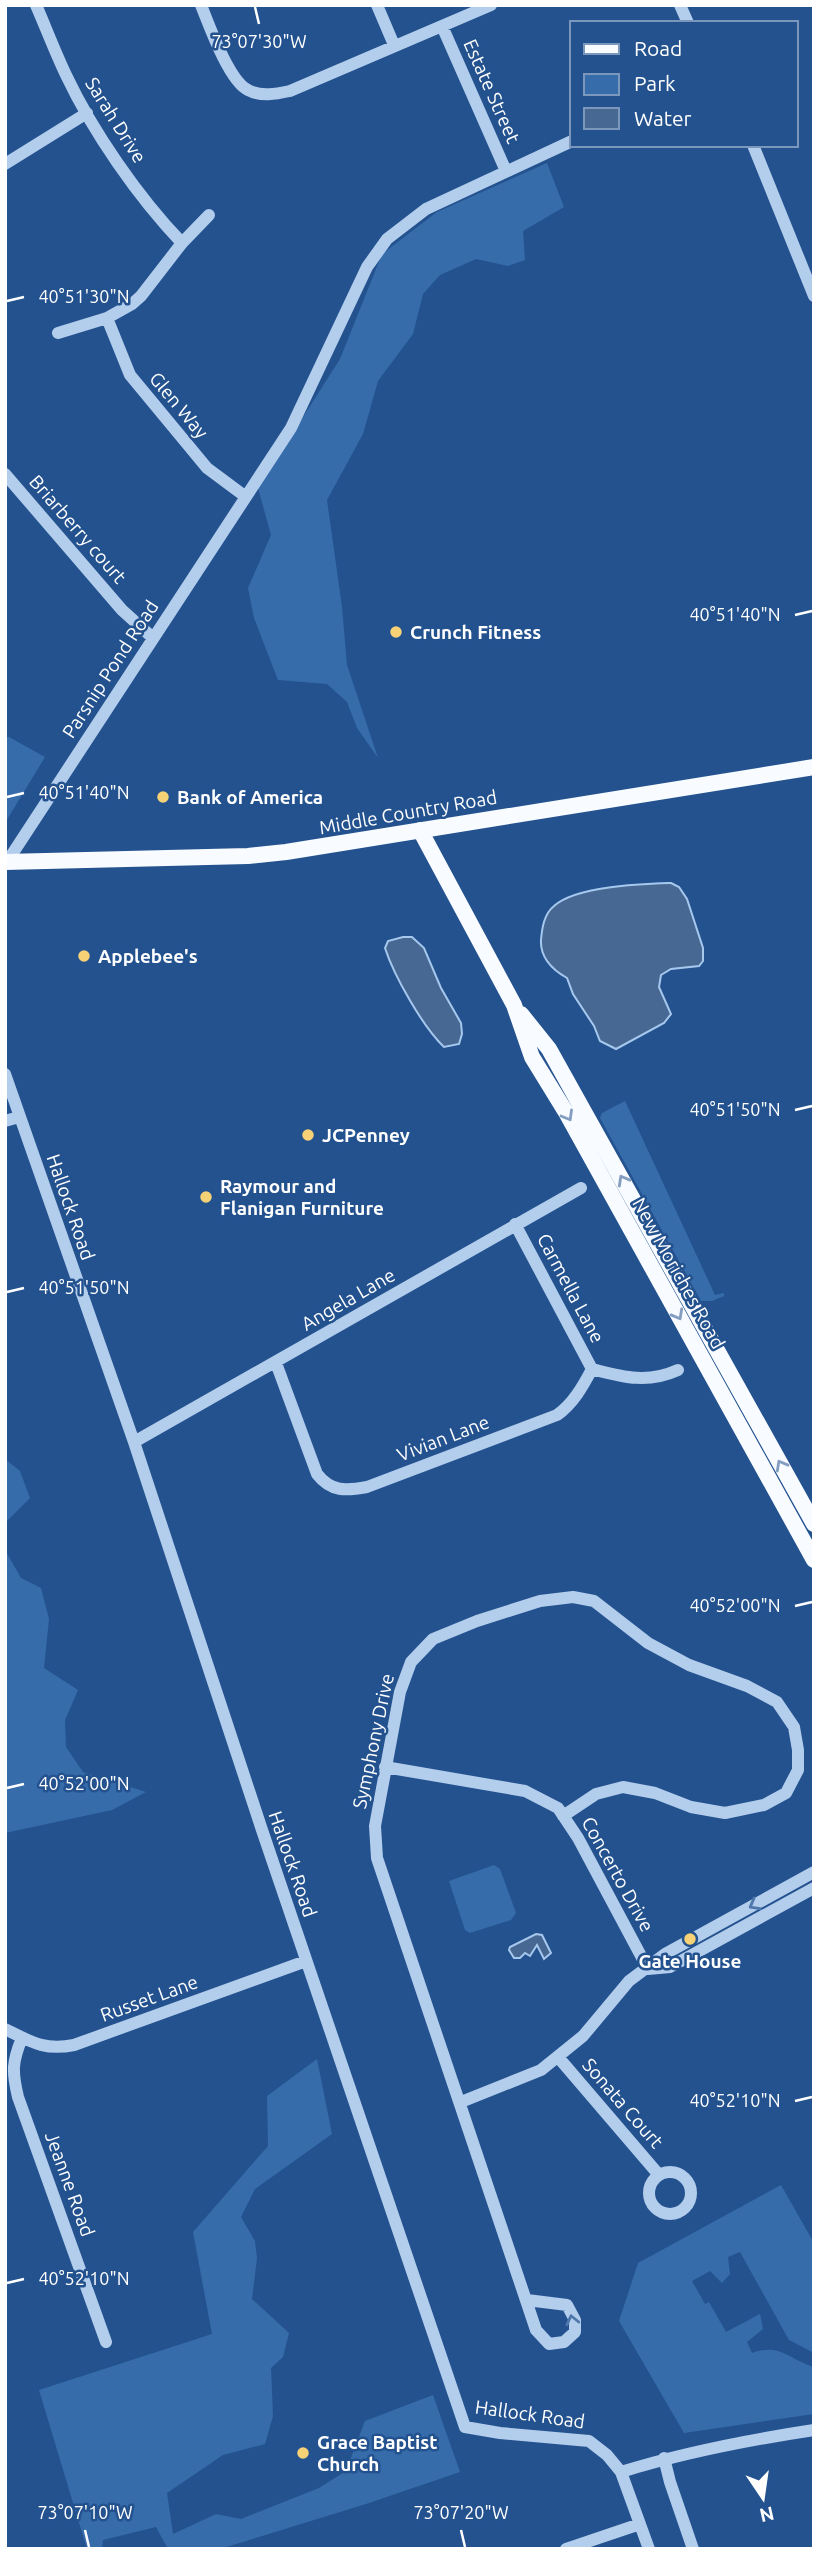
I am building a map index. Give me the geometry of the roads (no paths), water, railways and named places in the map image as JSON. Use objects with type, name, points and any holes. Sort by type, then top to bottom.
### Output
[{"type":"main road","name":"Middle Country Road","points":[[6,862],[248,856],[319,848],[814,767]]},
{"type":"main road","name":"New Moriches Road","points":[[420,830],[514,1005],[532,1058],[567,1114],[814,1560]]},
{"type":"main road","name":"New Moriches Road","points":[[514,1005],[550,1049],[814,1524]]},
{"type":"street","name":"Sarah Drive","points":[[36,5],[66,76],[87,113],[143,200],[183,243]]},
{"type":"street","points":[[201,5],[217,47],[246,90],[269,95],[290,91],[491,5]]},
{"type":"street","points":[[377,5],[394,45]]},
{"type":"street","points":[[680,5],[687,21]]},
{"type":"street","name":"Estate Street","points":[[442,26],[506,171]]},
{"type":"street","points":[[5,164],[87,113]]},
{"type":"street","points":[[506,171],[570,142]]},
{"type":"street","points":[[754,147],[814,296]]},
{"type":"street","name":"Parsnip Pond Road","points":[[6,862],[291,428],[367,267],[387,239],[426,209],[506,171]]},
{"type":"street","points":[[58,333],[107,318],[132,304],[209,215]]},
{"type":"street","name":"Glen Way","points":[[107,318],[130,375],[207,468],[246,498]]},
{"type":"street","name":"Briarberry court","points":[[5,474],[122,610],[153,638]]},
{"type":"street","name":"Hallock Road","points":[[5,1074],[134,1443],[306,1961],[465,2427],[589,2441],[607,2455],[621,2472],[649,2549]]},
{"type":"street","points":[[5,1121],[19,1117]]},
{"type":"street","name":"Angela Lane","points":[[134,1443],[581,1188]]},
{"type":"street","name":"Carmella Lane","points":[[515,1224],[592,1369]]},
{"type":"street","name":"Vivian Lane","points":[[276,1363],[317,1474],[330,1486],[347,1491],[367,1487],[557,1415],[582,1387],[592,1369]]},
{"type":"street","points":[[592,1369],[645,1380],[678,1370]]},
{"type":"street","name":"Symphony Drive","points":[[527,2300],[377,1858],[375,1825],[400,1692],[411,1662],[433,1639],[477,1621],[540,1601],[573,1597],[594,1601],[658,1649],[747,1686],[777,1702],[794,1727],[799,1750],[798,1770],[786,1793],[764,1805],[725,1813],[691,1807],[655,1793],[623,1787],[596,1794],[563,1815]]},
{"type":"street","name":"Concerto Drive","points":[[386,1767],[525,1791],[558,1808],[578,1838],[648,1969]]},
{"type":"street","points":[[461,2102],[541,2070],[583,2036],[629,1981],[665,1954],[814,1871]]},
{"type":"street","points":[[648,1969],[670,1968],[814,1888]]},
{"type":"street","name":"Russet Lane","points":[[5,2029],[54,2049],[74,2045],[306,1961]]},
{"type":"street","name":"Jeanne Road","points":[[22,2038],[13,2058],[13,2075],[18,2097],[106,2342]]},
{"type":"street","name":"Sonata Court","points":[[558,2057],[659,2175]]},
{"type":"street","points":[[621,2472],[664,2458],[739,2441],[814,2430]]},
{"type":"street","points":[[664,2458],[692,2549]]},
{"type":"street","points":[[566,2549],[640,2524]]},
{"type":"water","points":[[671,883],[679,887],[687,899],[703,948],[703,961],[699,966],[671,969],[661,975],[659,987],[671,1014],[664,1023],[616,1049],[600,1041],[594,1026],[573,994],[567,978],[545,958],[541,946],[544,922],[554,906],[577,894],[610,887]]},
{"type":"water","points":[[412,937],[424,948],[441,988],[461,1023],[459,1044],[444,1047],[418,1014],[402,986],[385,948],[388,941]]},
{"type":"water","points":[[536,1934],[542,1935],[551,1953],[544,1959],[537,1945],[530,1956],[525,1953],[520,1958],[514,1958],[510,1947]]},
{"type":"place","name":"Crunch Fitness","points":[[396,632]]},
{"type":"place","name":"Bank of America","points":[[163,797]]},
{"type":"place","name":"Applebee's","points":[[84,956]]},
{"type":"place","name":"JCPenney","points":[[308,1135]]},
{"type":"place","name":"Raymour and Flanigan Furniture","points":[[206,1197]]},
{"type":"place","name":"Gate House","points":[[690,1939]]},
{"type":"place","name":"Grace Baptist Church","points":[[303,2453]]}]
